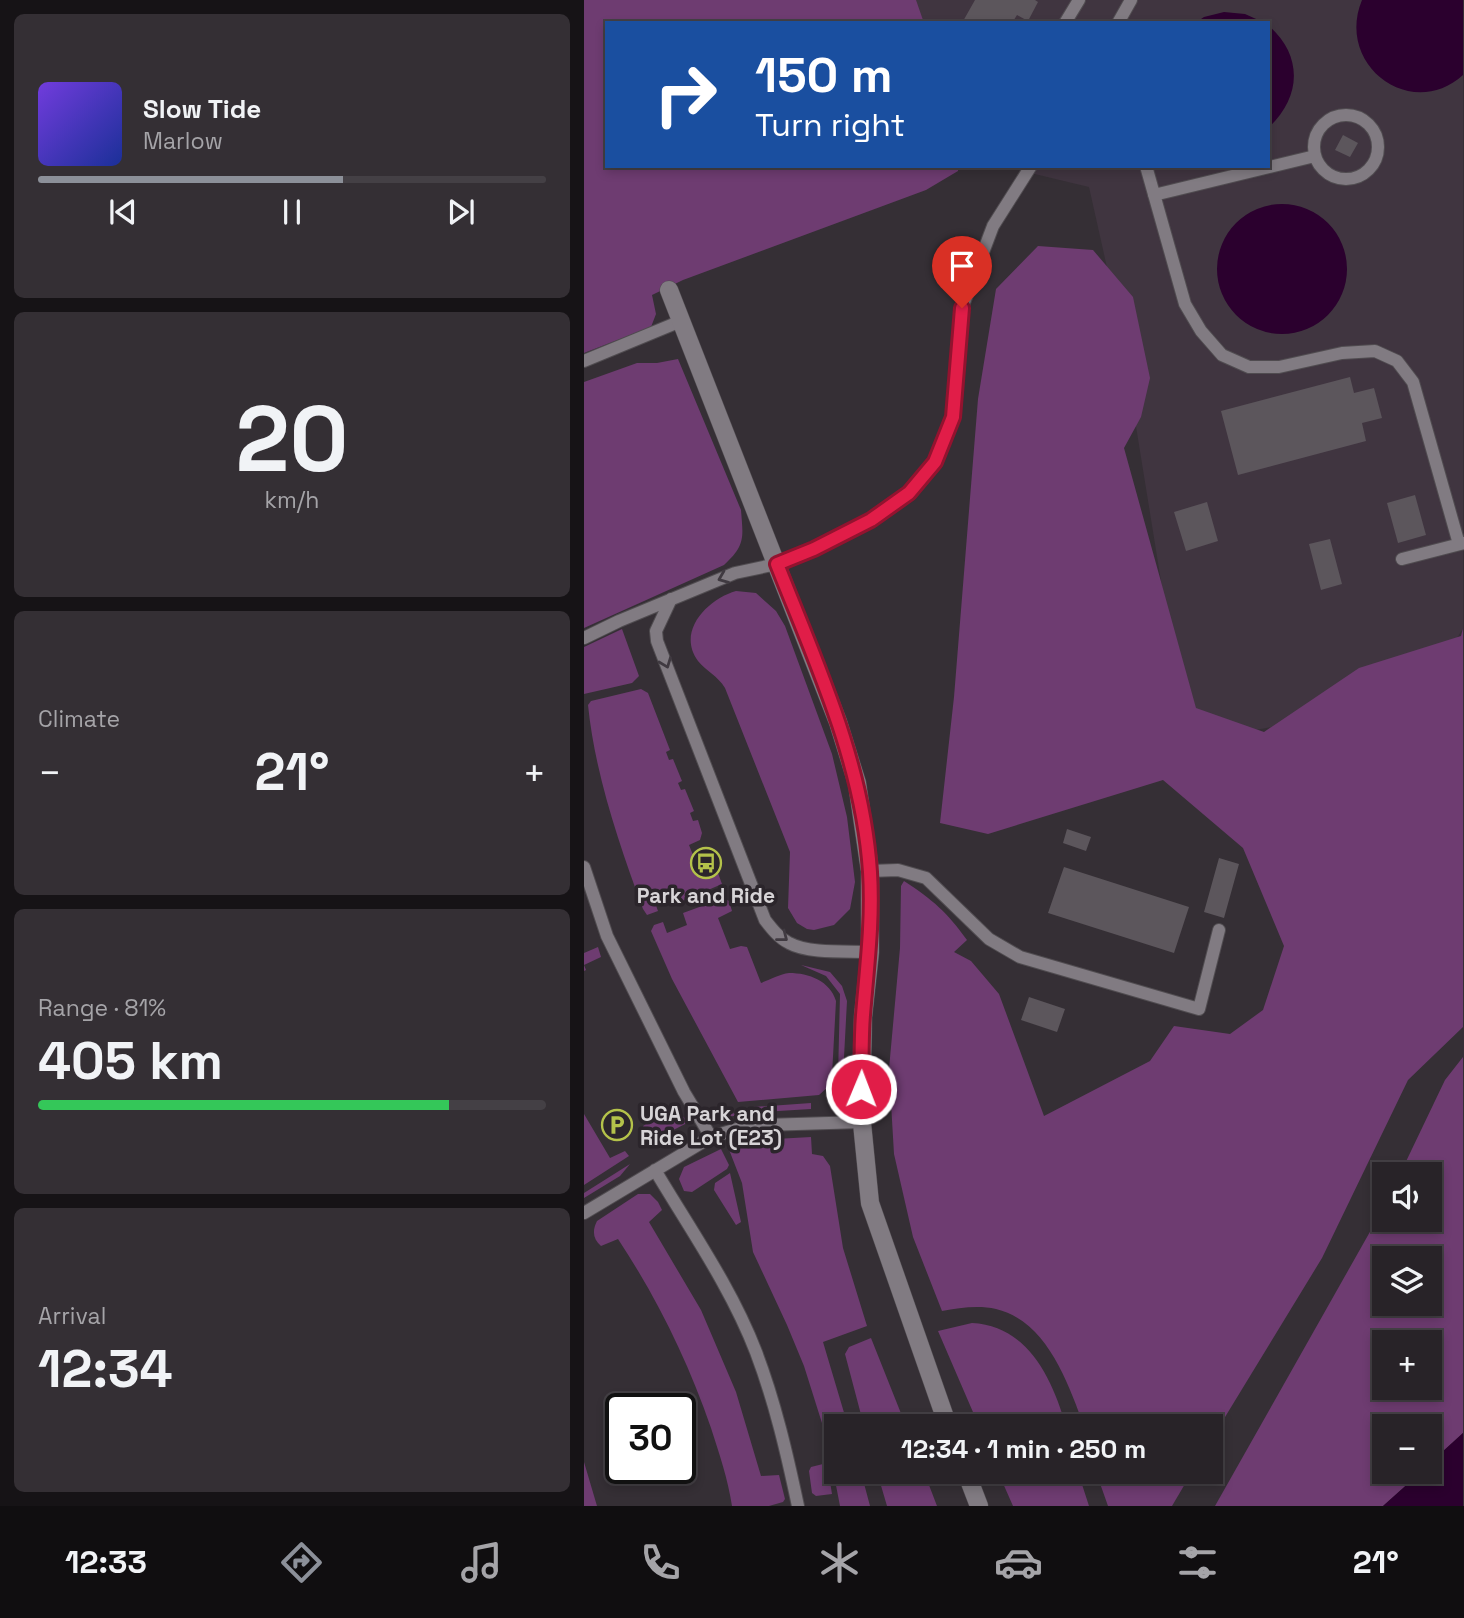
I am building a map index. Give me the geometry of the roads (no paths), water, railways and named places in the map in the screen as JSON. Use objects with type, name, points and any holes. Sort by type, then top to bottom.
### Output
[{"type":"street","points":[[669,290],[838,722],[854,771],[870,871],[870,952],[863,1017],[862,1122],[870,1203],[944,1414]]},
{"type":"street","points":[[971,1484],[979,1506]]},
{"type":"lane","points":[[1066,21],[1079,0]]},
{"type":"lane","points":[[1119,21],[1127,1]]},
{"type":"lane","points":[[1352,114],[1363,118],[1377,135],[1378,156],[1373,165],[1357,178],[1336,178],[1319,165],[1315,156],[1316,134],[1331,117],[1352,114]]},
{"type":"lane","points":[[1270,167],[1315,156]]},
{"type":"lane","points":[[584,638],[735,573],[777,564],[814,549],[871,520],[909,493],[935,462],[953,417],[962,308],[993,226],[1030,168]]},
{"type":"lane","points":[[1147,168],[1185,304],[1201,331],[1222,355],[1249,367],[1279,367],[1342,353],[1375,351],[1397,361],[1414,382],[1461,543],[1402,559]]},
{"type":"lane","points":[[1154,195],[1265,168]]},
{"type":"lane","points":[[584,361],[681,321]]},
{"type":"lane","points":[[671,599],[656,631],[658,642],[765,920],[777,936],[789,944],[806,949],[870,952]]},
{"type":"lane","points":[[584,867],[607,936],[667,1059],[711,1137]]},
{"type":"lane","points":[[870,871],[898,870],[926,878],[989,939],[1020,957],[1198,1009],[1219,930]]},
{"type":"lane","points":[[584,1213],[711,1137],[764,1125],[862,1122]]},
{"type":"lane","points":[[655,1170],[722,1282],[755,1350],[788,1454],[798,1506]]},
{"type":"place","name":"Park and Ride","points":[[706,863]]},
{"type":"place","name":"UGA Park and Ride Lot (E23)","points":[[617,1125]]}]
